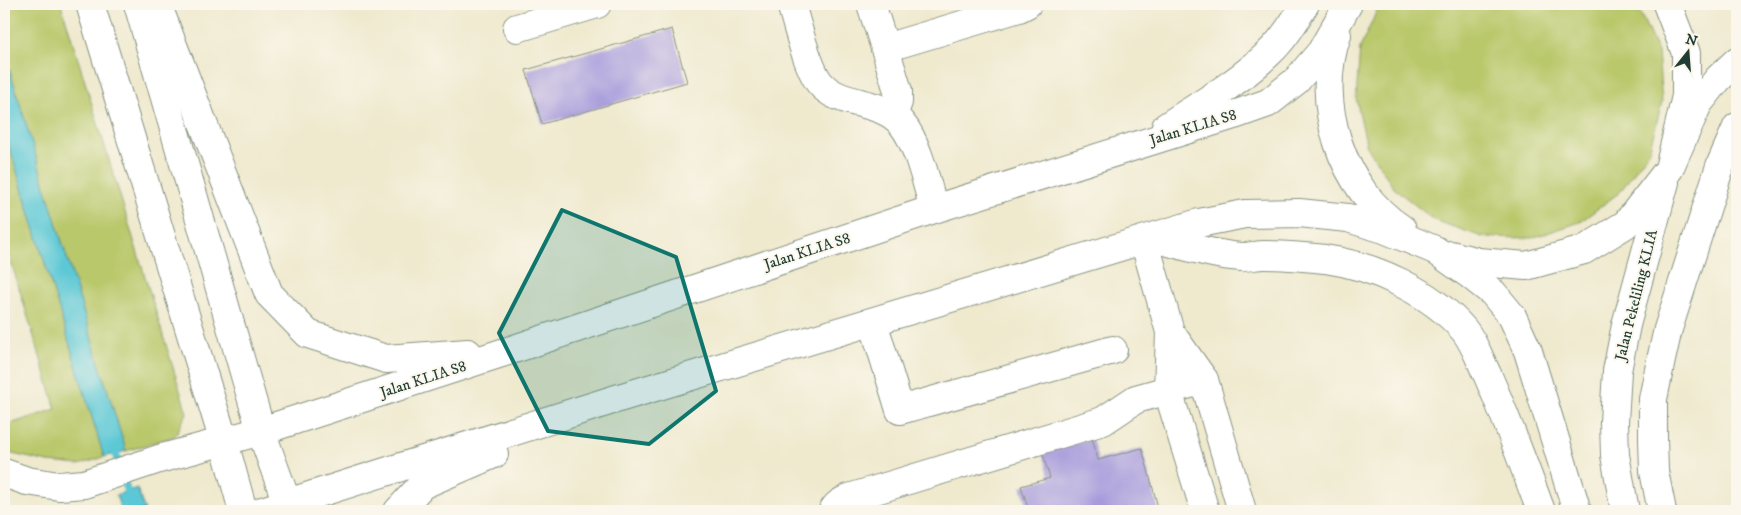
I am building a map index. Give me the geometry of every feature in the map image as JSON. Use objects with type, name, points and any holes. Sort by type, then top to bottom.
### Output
[{"type":"street","points":[[90,4],[224,442],[243,511]]},
{"type":"street","points":[[138,4],[261,431],[288,507]]},
{"type":"street","points":[[157,4],[269,294],[308,334],[386,359],[511,350]]},
{"type":"street","points":[[517,28],[597,4]]},
{"type":"street","points":[[791,4],[812,70],[819,83],[830,92],[878,107],[893,115],[903,124],[914,144],[934,209]]},
{"type":"street","points":[[871,4],[898,91],[898,102],[893,115]]},
{"type":"street","points":[[886,48],[1027,4]]},
{"type":"street","points":[[1142,143],[1243,76],[1271,52],[1306,4]]},
{"type":"street","name":"Jalan KLIA S8","points":[[4,473],[27,481],[59,486],[84,484],[261,431],[934,209],[1234,115],[1268,103],[1296,81],[1321,52],[1348,4]]},
{"type":"street","name":"Jalan Pekeliling KLIA","points":[[1348,4],[1331,52],[1328,104],[1342,154],[1368,199],[1393,223],[1469,274],[1493,293],[1512,316],[1528,351],[1577,511]]},
{"type":"street","name":"Jalan Pekeliling KLIA","points":[[1625,511],[1615,455],[1614,422],[1617,371],[1626,325],[1669,169],[1686,96],[1686,53],[1667,4]]},
{"type":"street","name":"Jalan Pekeliling KLIA","points":[[1435,250],[1479,262],[1526,266],[1584,250],[1626,224],[1669,169],[1698,104],[1718,79],[1737,61]]},
{"type":"street","points":[[1662,511],[1654,471],[1653,439],[1653,399],[1660,360],[1668,329],[1720,166],[1737,127]]},
{"type":"street","points":[[262,511],[288,507],[619,398],[1199,223],[1245,214],[1299,213],[1348,218],[1384,229],[1435,250]]},
{"type":"street","points":[[1148,239],[1170,332],[1168,391],[1205,511]]},
{"type":"street","points":[[1148,239],[1223,255],[1244,257],[1282,256],[1326,260],[1391,278],[1420,292],[1445,311],[1465,332],[1500,402],[1541,511]]},
{"type":"street","points":[[872,322],[900,410],[1113,350]]},
{"type":"street","points":[[1170,332],[1204,380],[1242,511]]},
{"type":"street","points":[[833,511],[834,508],[849,498],[1104,421],[1136,399],[1204,380]]},
{"type":"street","points":[[398,511],[422,485],[619,398]]},
{"type":"highlighted area","points":[[562,210],[676,257],[716,391],[649,444],[548,431],[499,333]]},
{"type":"green space","points":[[4,4],[61,4],[187,413],[175,436],[126,451],[4,52]]},
{"type":"green space","points":[[1380,4],[1636,4],[1658,52],[1662,102],[1649,151],[1620,192],[1580,222],[1532,238],[1482,237],[1434,220],[1395,189],[1367,147],[1356,98],[1360,48]]},
{"type":"green space","points":[[4,129],[104,457],[79,465],[48,462],[4,452],[4,426],[56,409],[4,239]]},
{"type":"water","points":[[4,52],[126,451],[104,457],[4,129]]},
{"type":"water","points":[[137,488],[145,511],[121,511],[116,495]]},
{"type":"building","points":[[672,29],[687,82],[542,124],[526,70]]},
{"type":"building","points":[[1092,438],[1098,460],[1142,448],[1159,511],[1029,511],[1021,486],[1050,478],[1042,452]]},
{"type":"waterway","points":[[113,445],[133,511]]}]
